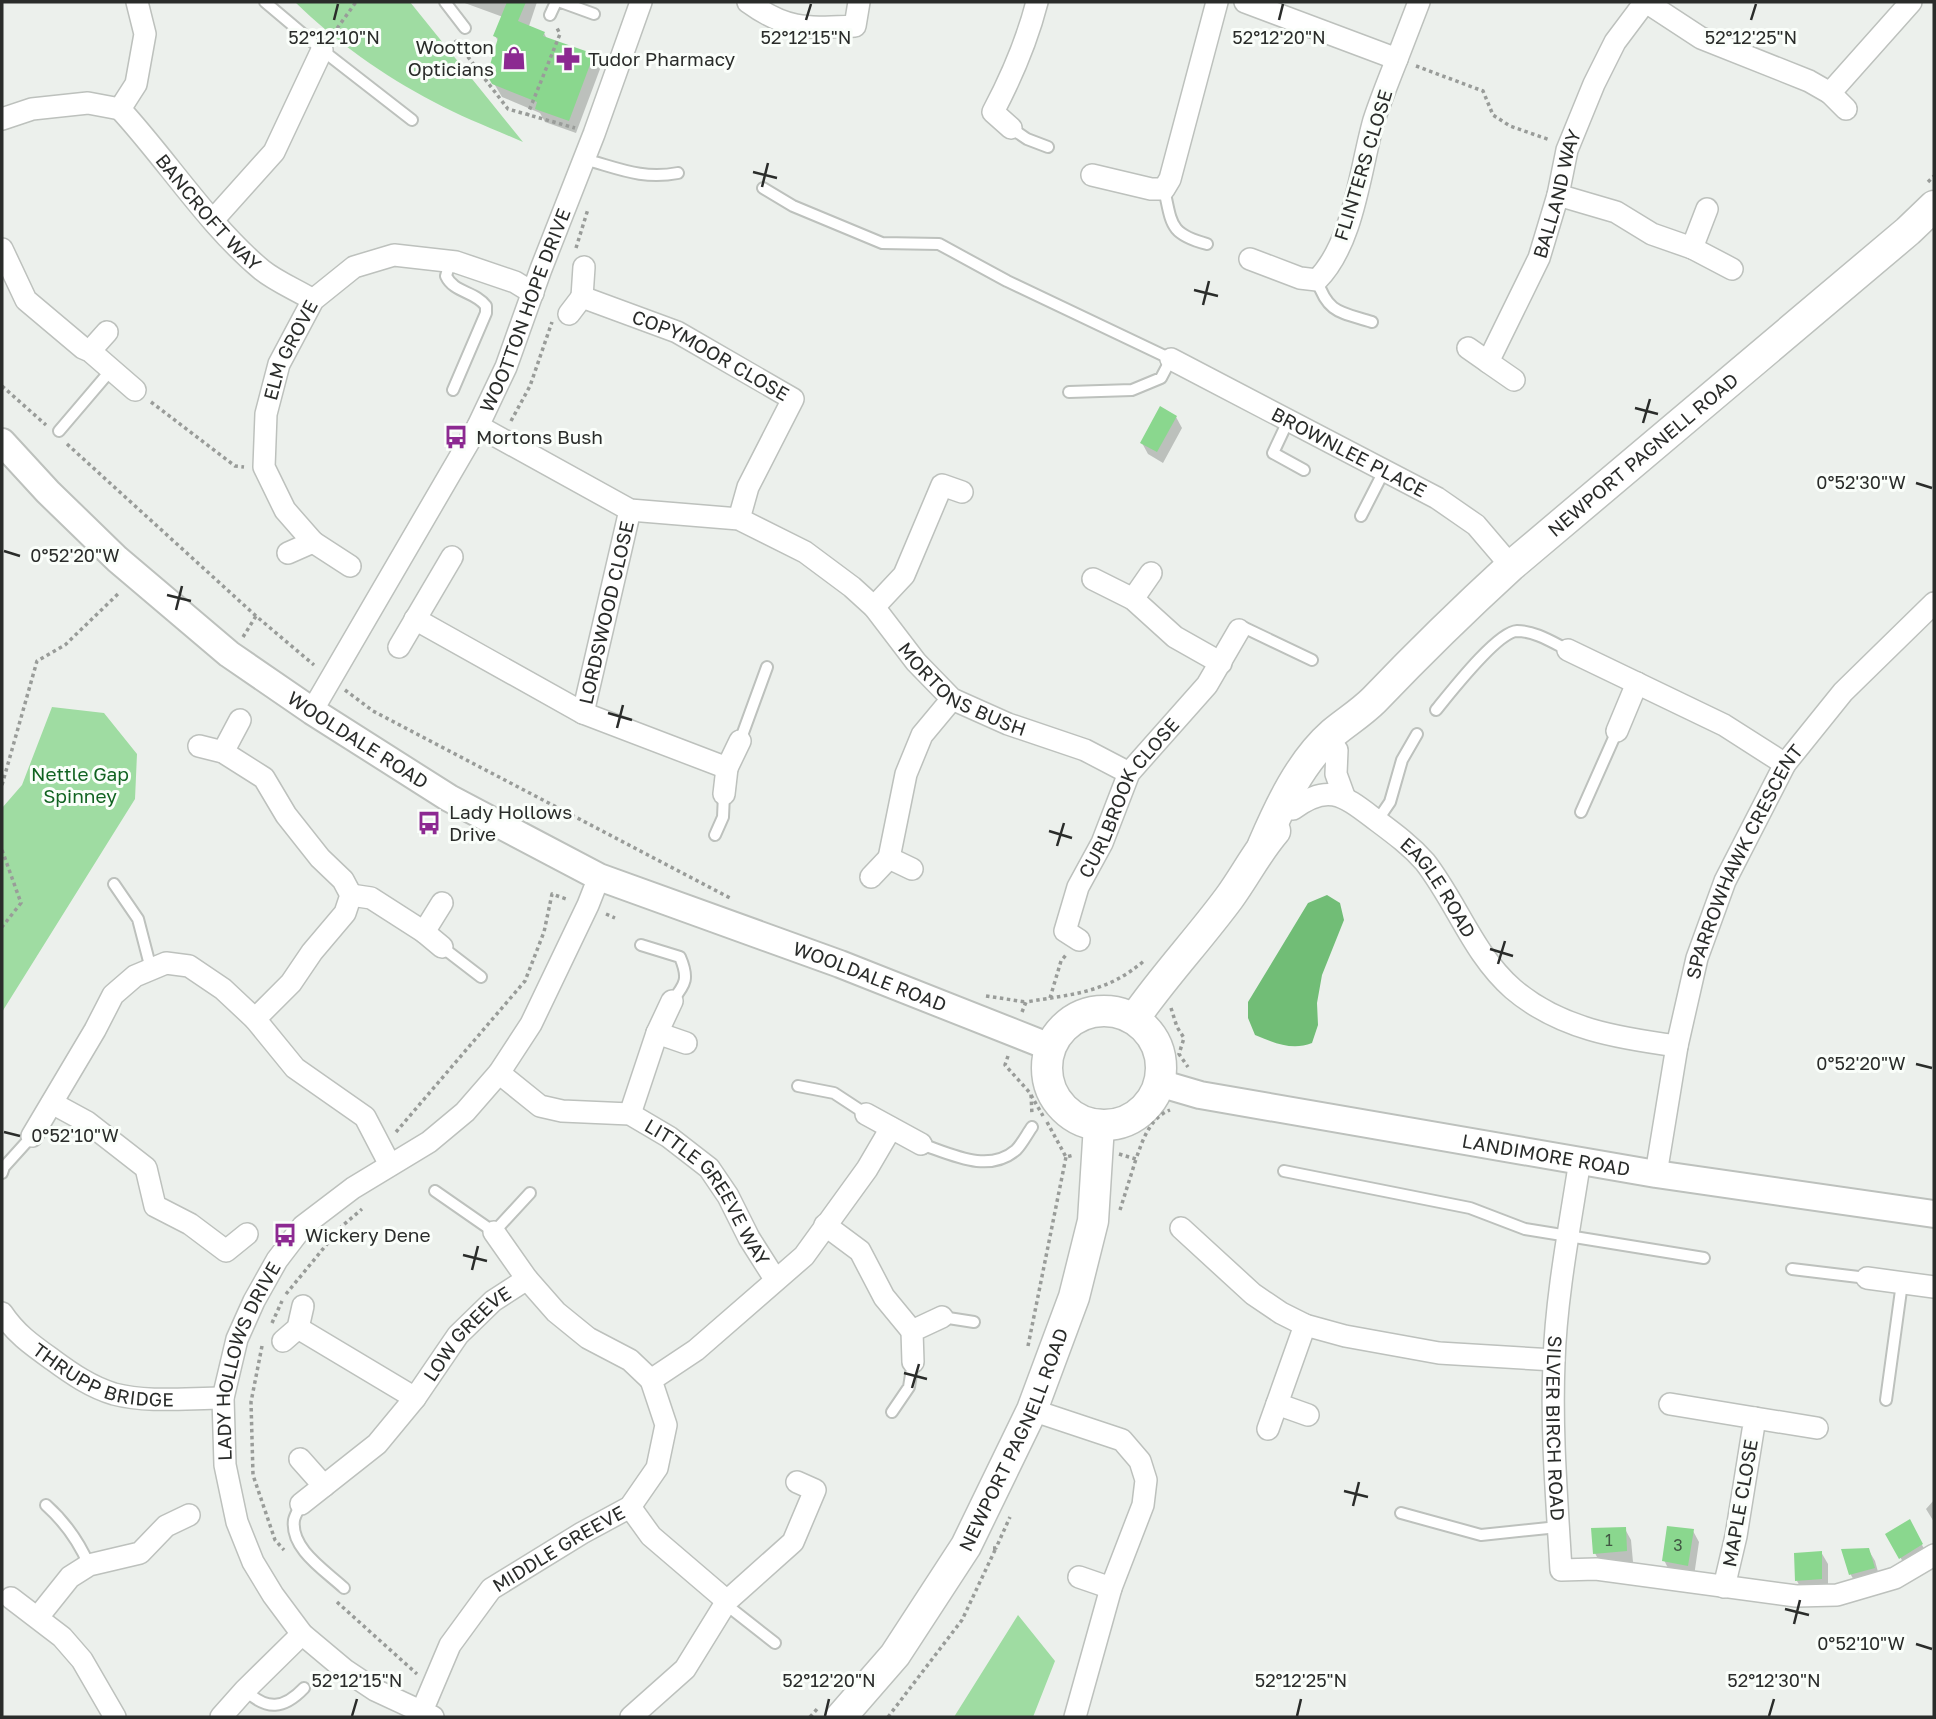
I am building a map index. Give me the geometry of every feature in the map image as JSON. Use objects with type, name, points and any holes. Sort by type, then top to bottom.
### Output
[{"type":"main road","name":"NEWPORT PAGNELL ROAD","points":[[1263,845],[1282,802],[1310,760],[1332,734],[1359,714],[1455,617],[1511,566],[1886,250],[1934,206]]},
{"type":"main road","name":"NEWPORT PAGNELL ROAD","points":[[1142,1008],[1230,897],[1263,845],[1337,750],[1359,714]]},
{"type":"main road","points":[[1142,1008],[1148,1031],[1157,1047],[1161,1065],[1171,1086],[1137,1115],[1098,1137],[1062,1107],[1051,1089],[1046,1068],[1050,1047],[1061,1030],[1077,1017],[1096,1011],[1116,1012],[1142,1008]]},
{"type":"main road","name":"NEWPORT PAGNELL ROAD","points":[[834,1709],[895,1655],[966,1546],[1032,1410],[1074,1297],[1093,1221],[1098,1137]]},
{"type":"street","points":[[2,119],[32,109],[88,103],[120,109],[136,85],[145,34],[137,2]]},
{"type":"street","name":"WOOTTON HOPE DRIVE","points":[[312,711],[478,426],[506,367],[641,2]]},
{"type":"street","points":[[748,2],[760,11],[792,26],[815,28],[855,26],[859,2]]},
{"type":"street","points":[[1011,128],[993,112],[1012,76],[1037,2]]},
{"type":"street","points":[[1092,175],[1151,189],[1164,189],[1170,179],[1217,2]]},
{"type":"street","points":[[1245,2],[1396,59]]},
{"type":"street","name":"FLINTERS CLOSE","points":[[1317,280],[1328,269],[1346,231],[1375,119],[1419,2]]},
{"type":"street","points":[[1645,2],[1701,38],[1810,81],[1830,93],[1846,109]]},
{"type":"street","name":"BALLAND WAY","points":[[1488,362],[1539,258],[1558,195],[1567,150],[1594,84],[1615,42],[1645,2]]},
{"type":"street","points":[[1830,93],[1911,2]]},
{"type":"street","points":[[213,220],[274,152],[322,50]]},
{"type":"street","name":"BANCROFT WAY","points":[[120,109],[213,220],[263,270],[313,300]]},
{"type":"street","points":[[1558,195],[1616,212],[1652,234],[1692,248],[1732,269]]},
{"type":"street","points":[[1692,248],[1707,209]]},
{"type":"street","points":[[2,249],[26,300],[135,390]]},
{"type":"street","name":"ELM GROVE","points":[[351,566],[313,542],[285,510],[264,467],[266,414],[279,364],[313,300],[354,267],[394,255],[450,262],[515,282],[533,293]]},
{"type":"street","points":[[1250,259],[1300,278],[1317,280]]},
{"type":"street","points":[[562,315],[582,297],[579,260]]},
{"type":"street","name":"COPYMOOR CLOSE","points":[[582,297],[677,332],[793,399],[748,487],[739,519]]},
{"type":"street","points":[[90,351],[107,332]]},
{"type":"street","points":[[1468,348],[1514,380]]},
{"type":"street","name":"BROWNLEE PLACE","points":[[1171,359],[1437,499],[1476,525],[1511,566]]},
{"type":"street","name":"MORTONS BUSH","points":[[478,426],[630,510],[739,519],[806,552],[874,607],[916,662],[951,699],[1008,724],[1084,750],[1129,773]]},
{"type":"street","name":"WOOLDALE ROAD","points":[[2,442],[48,492],[135,574],[229,654],[312,711],[449,797],[599,877],[840,964],[1050,1047]]},
{"type":"street","points":[[874,607],[904,575],[942,485],[962,492]]},
{"type":"street","name":"LORDSWOOD CLOSE","points":[[583,713],[630,510]]},
{"type":"street","points":[[288,553],[313,542]]},
{"type":"street","points":[[399,647],[452,557]]},
{"type":"street","points":[[1133,599],[1151,573]]},
{"type":"street","points":[[1093,579],[1133,599],[1174,637],[1221,663]]},
{"type":"street","name":"SPARROWHAWK CRESCENT","points":[[1656,1174],[1677,1046],[1697,958],[1725,881],[1785,764],[1843,692],[1934,603]]},
{"type":"street","name":"LORDSWOOD CLOSE","points":[[415,619],[583,713],[727,768]]},
{"type":"street","name":"CURLBROOK CLOSE","points":[[1079,940],[1065,931],[1078,887],[1102,843],[1129,773],[1207,685],[1239,630]]},
{"type":"street","points":[[1568,650],[1724,725],[1785,764]]},
{"type":"street","points":[[1617,732],[1637,683]]},
{"type":"street","points":[[871,877],[888,858],[906,774],[922,735],[951,699]]},
{"type":"street","points":[[223,752],[240,720]]},
{"type":"street","points":[[724,794],[727,768],[740,741]]},
{"type":"street","points":[[198,746],[223,752],[264,778],[286,815],[320,858],[344,880],[351,895],[345,913],[312,952],[290,984],[255,1019]]},
{"type":"street","points":[[1293,809],[1307,798],[1324,793],[1344,796],[1336,774],[1337,750]]},
{"type":"street","name":"EAGLE ROAD","points":[[1344,796],[1405,841],[1426,865],[1485,959],[1513,989],[1547,1012],[1578,1027],[1617,1038],[1677,1046]]},
{"type":"street","points":[[888,858],[912,869]]},
{"type":"street","name":"LADY HOLLOWS DRIVE","points":[[427,1714],[375,1690],[345,1671],[302,1633],[266,1584],[253,1562],[237,1522],[226,1465],[223,1398],[237,1339],[277,1260],[303,1226],[353,1188],[429,1142],[465,1112],[499,1073],[531,1024],[599,877]]},
{"type":"street","points":[[351,895],[371,898],[424,932],[442,947]]},
{"type":"street","points":[[424,932],[442,903]]},
{"type":"street","points":[[32,1136],[113,995],[135,976],[166,963],[190,966],[223,989],[255,1019],[295,1068],[365,1117],[377,1145],[390,1165]]},
{"type":"street","name":"LITTLE GREEVE WAY","points":[[630,1114],[657,1033],[672,1002]]},
{"type":"street","points":[[657,1033],[687,1043]]},
{"type":"street","name":"LITTLE GREEVE WAY","points":[[499,1073],[540,1106],[562,1111],[630,1114],[668,1137],[709,1168],[775,1279]]},
{"type":"street","name":"LANDIMORE ROAD","points":[[1171,1086],[1200,1095],[1656,1174],[1934,1214]]},
{"type":"street","points":[[51,1103],[87,1122],[146,1168],[155,1206],[190,1224],[226,1251],[247,1234]]},
{"type":"street","points":[[866,1114],[921,1144]]},
{"type":"street","points":[[494,1232],[527,1279],[556,1312],[588,1338],[629,1360],[651,1380],[696,1350],[804,1256],[867,1169],[891,1128]]},
{"type":"street","name":"SILVER BIRCH ROAD","points":[[1580,1160],[1554,1360],[1554,1440],[1561,1570],[1595,1569],[1724,1587]]},
{"type":"street","points":[[825,1225],[860,1251],[884,1297],[912,1331],[913,1362]]},
{"type":"street","points":[[1181,1228],[1253,1294],[1280,1313],[1304,1325],[1345,1336],[1439,1353],[1554,1360]]},
{"type":"street","name":"LOW GREEVE","points":[[301,1504],[377,1444],[415,1398],[458,1335],[493,1301],[527,1279]]},
{"type":"street","points":[[1867,1279],[1934,1287]]},
{"type":"street","points":[[278,1336],[303,1306]]},
{"type":"street","name":"THRUPP BRIDGE","points":[[2,1312],[8,1337],[81,1380],[116,1394],[150,1398],[223,1398]]},
{"type":"street","points":[[912,1331],[942,1317]]},
{"type":"street","points":[[1268,1429],[1304,1325]]},
{"type":"street","name":"LOW GREEVE","points":[[278,1336],[415,1398]]},
{"type":"street","name":"MIDDLE GREEVE","points":[[427,1714],[432,1688],[450,1645],[491,1589],[630,1507],[657,1468],[666,1424],[651,1380]]},
{"type":"street","points":[[1277,1404],[1308,1415]]},
{"type":"street","name":"MAPLE CLOSE","points":[[1670,1404],[1817,1428]]},
{"type":"street","points":[[1032,1410],[1122,1440],[1140,1461],[1146,1480],[1143,1505],[1111,1588],[1074,1717]]},
{"type":"street","name":"MAPLE CLOSE","points":[[1724,1587],[1755,1419]]},
{"type":"street","points":[[300,1459],[324,1486]]},
{"type":"street","points":[[631,1717],[685,1669],[725,1602],[793,1542],[815,1490],[797,1482]]},
{"type":"street","points":[[630,1507],[651,1536],[725,1602]]},
{"type":"street","points":[[38,1617],[70,1577],[89,1565],[141,1553],[166,1526],[189,1515]]},
{"type":"street","points":[[1724,1587],[1796,1596],[1837,1595],[1895,1578],[1934,1555]]},
{"type":"street","points":[[1079,1577],[1111,1588]]},
{"type":"street","points":[[11,1598],[62,1637],[82,1660],[111,1716]]},
{"type":"street","points":[[221,1717],[302,1633]]},
{"type":"lane","points":[[265,2],[412,120]]},
{"type":"lane","points":[[444,2],[465,28]]},
{"type":"lane","points":[[550,15],[556,2]]},
{"type":"lane","points":[[562,2],[594,15]]},
{"type":"lane","points":[[1011,128],[1027,139],[1048,147]]},
{"type":"lane","points":[[584,159],[636,175],[664,176],[678,173]]},
{"type":"lane","points":[[763,188],[793,206],[882,243],[939,244],[1007,281],[1171,359],[1161,378],[1132,390],[1069,392]]},
{"type":"lane","points":[[1164,189],[1172,223],[1177,232],[1190,240],[1207,244]]},
{"type":"lane","points":[[450,262],[446,276],[451,286],[478,298],[486,306],[486,313],[453,390]]},
{"type":"lane","points":[[1317,280],[1326,303],[1337,311],[1372,321]]},
{"type":"lane","points":[[57,433],[111,370]]},
{"type":"lane","points":[[1288,421],[1273,453],[1304,470]]},
{"type":"lane","points":[[1361,516],[1384,471]]},
{"type":"lane","points":[[1239,630],[1245,628],[1311,660]]},
{"type":"lane","points":[[1436,710],[1496,642],[1514,631],[1533,633],[1568,650]]},
{"type":"lane","points":[[740,741],[767,667]]},
{"type":"lane","points":[[1581,812],[1617,732]]},
{"type":"lane","points":[[1377,821],[1390,802],[1402,760],[1417,734]]},
{"type":"lane","points":[[715,835],[723,817],[724,794]]},
{"type":"lane","points":[[114,884],[138,919],[151,969]]},
{"type":"lane","points":[[641,945],[680,957],[686,971],[685,986],[672,1002]]},
{"type":"lane","points":[[442,947],[481,977]]},
{"type":"lane","points":[[797,1086],[834,1093],[866,1114]]},
{"type":"lane","points":[[921,1144],[972,1162],[996,1161],[1016,1150],[1032,1127]]},
{"type":"lane","points":[[2,1173],[4,1167],[32,1136]]},
{"type":"lane","points":[[1284,1171],[1470,1208],[1525,1229],[1704,1258]]},
{"type":"lane","points":[[435,1191],[494,1232],[530,1193]]},
{"type":"lane","points":[[1792,1269],[1867,1279]]},
{"type":"lane","points":[[1886,1401],[1902,1283]]},
{"type":"lane","points":[[942,1317],[974,1322]]},
{"type":"lane","points":[[892,1412],[909,1387],[913,1362]]},
{"type":"lane","points":[[301,1504],[294,1520],[295,1535],[302,1549],[344,1588]]},
{"type":"lane","points":[[46,1505],[61,1519],[83,1550],[89,1565]]},
{"type":"lane","points":[[1401,1513],[1481,1535],[1558,1527]]},
{"type":"lane","points":[[725,1602],[775,1643]]},
{"type":"lane","points":[[245,1690],[255,1699],[273,1705],[291,1701],[304,1688]]},
{"type":"path","points":[[322,50],[356,2]]},
{"type":"path","points":[[527,116],[560,34],[550,15]]},
{"type":"path","points":[[451,34],[508,109],[594,134]]},
{"type":"path","points":[[1396,59],[1483,91],[1493,115],[1510,126],[1549,140],[1567,150]]},
{"type":"path","points":[[579,260],[591,202]]},
{"type":"path","points":[[501,440],[530,386],[562,315]]},
{"type":"path","points":[[2,387],[57,433],[256,616]]},
{"type":"path","points":[[135,390],[235,466],[264,467]]},
{"type":"path","points":[[2,785],[37,661],[65,645],[117,596],[135,574]]},
{"type":"path","points":[[447,750],[739,902]]},
{"type":"path","points":[[2,850],[21,903],[2,927]]},
{"type":"path","points":[[377,1145],[393,1135],[525,981],[544,932],[552,894],[588,905],[615,918]]},
{"type":"path","points":[[1050,998],[1061,961],[1079,940]]},
{"type":"path","points":[[1066,1157],[1098,1137],[1136,1159],[1151,1125],[1165,1112],[1182,1105],[1171,1086],[1190,1070],[1179,1054],[1184,1038],[1177,1027],[1172,1008],[1142,1008]]},
{"type":"path","points":[[1027,1349],[1066,1157],[1031,1094]]},
{"type":"path","points":[[284,1550],[275,1540],[253,1475],[251,1402],[278,1336],[287,1290],[341,1227],[369,1203]]},
{"type":"path","points":[[888,1717],[962,1620],[996,1549]]},
{"type":"path","points":[[332,1597],[432,1688]]},
{"type":"path","points":[[810,1717],[834,1709]]},
{"type":"green space","points":[[295,2],[410,2],[523,142],[467,118],[397,81],[343,44]]},
{"type":"green space","name":"Nettle Gap Spinney","points":[[52,707],[104,713],[137,754],[135,799],[2,1012],[2,808],[22,785]]},
{"type":"green space","points":[[1018,1615],[1055,1661],[1033,1717],[954,1717]]},
{"type":"shaded area","points":[[1327,895],[1340,903],[1344,920],[1322,975],[1317,1003],[1318,1025],[1312,1043],[1290,1046],[1255,1035],[1248,1018],[1248,1002],[1308,903]]},
{"type":"building","points":[[507,2],[526,2],[518,21],[545,32],[543,36],[594,54],[569,121],[535,109],[537,102],[492,84],[487,75],[498,38],[493,36]]},
{"type":"building","points":[[1160,406],[1177,416],[1157,452],[1140,443]]},
{"type":"building","points":[[1910,1519],[1923,1544],[1899,1559],[1885,1534]]},
{"type":"building","points":[[1667,1526],[1694,1529],[1688,1566],[1662,1561]]},
{"type":"building","points":[[1626,1527],[1627,1551],[1593,1554],[1591,1528]]},
{"type":"building","points":[[1869,1548],[1875,1568],[1849,1575],[1841,1549]]},
{"type":"building","points":[[1822,1551],[1822,1579],[1795,1581],[1794,1553]]},
{"type":"place","name":"Wootton Opticians","points":[[514,58]]},
{"type":"place","name":"Tudor Pharmacy","points":[[568,59]]},
{"type":"place","name":"Mortons Bush","points":[[456,437]]},
{"type":"place","name":"Lady Hollows Drive","points":[[429,823]]},
{"type":"place","name":"Wickery Dene","points":[[285,1235]]}]
